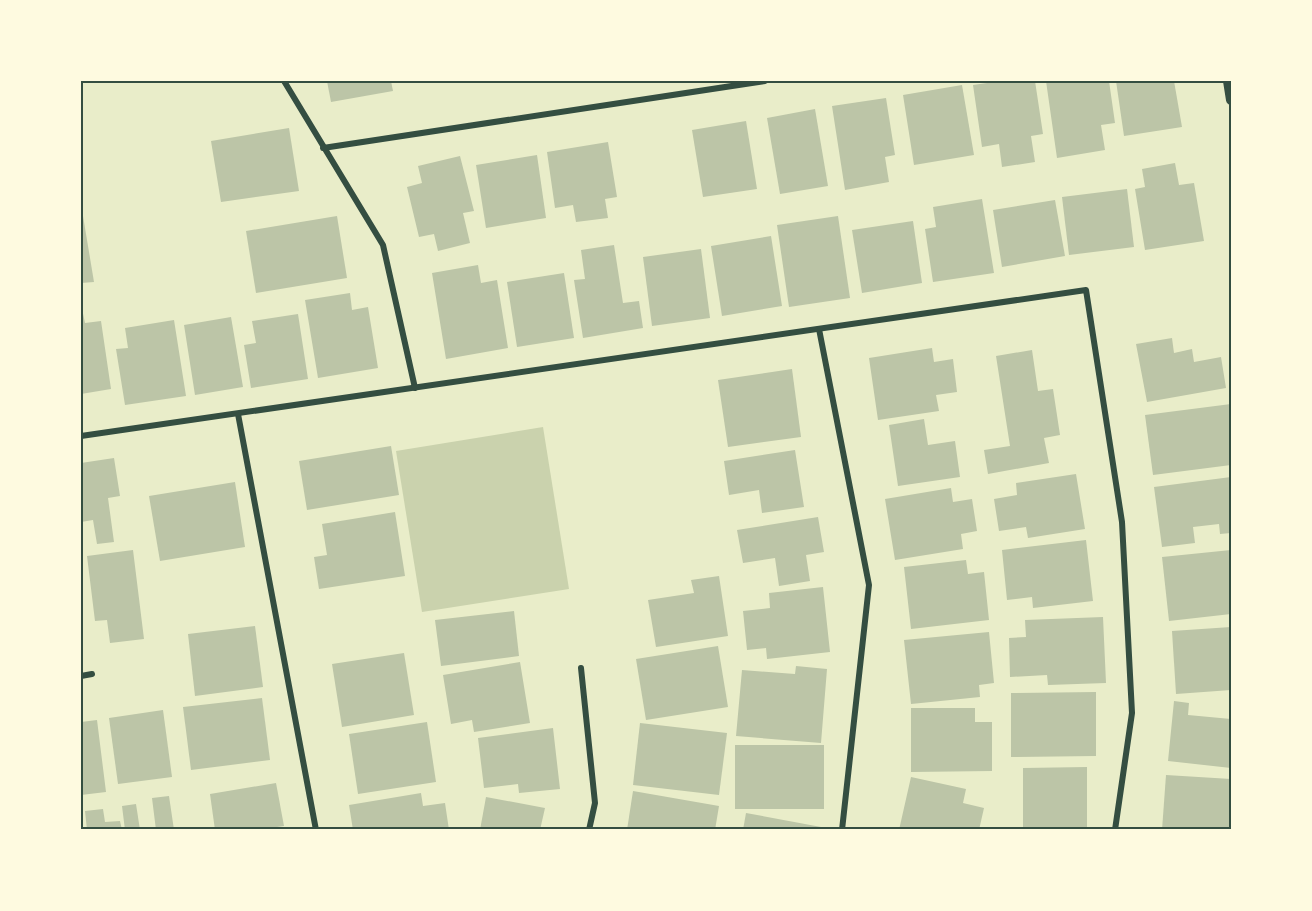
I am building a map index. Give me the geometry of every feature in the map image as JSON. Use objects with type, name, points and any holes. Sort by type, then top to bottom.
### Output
[{"type":"street","points":[[284,81],[383,245],[415,388]]},
{"type":"street","points":[[323,148],[765,81]]},
{"type":"street","points":[[1228,81],[1231,100]]},
{"type":"street","points":[[81,436],[1086,290],[1122,522],[1132,713],[1115,830]]},
{"type":"street","points":[[819,329],[869,585],[842,830]]},
{"type":"street","points":[[238,414],[316,830]]},
{"type":"street","points":[[581,668],[595,802],[589,830]]},
{"type":"street","points":[[81,676],[92,674]]},
{"type":"green space","points":[[543,427],[569,589],[422,612],[396,451]]},
{"type":"building","points":[[327,81],[391,81],[393,91],[331,102]]},
{"type":"building","points":[[1001,81],[1035,81],[1043,134],[1031,136],[1035,162],[1002,167],[999,144],[982,147],[973,85]]},
{"type":"building","points":[[1046,81],[1109,81],[1115,123],[1101,125],[1105,150],[1057,158]]},
{"type":"building","points":[[1116,81],[1174,81],[1182,127],[1124,136]]},
{"type":"building","points":[[962,85],[974,155],[914,165],[903,95]]},
{"type":"building","points":[[886,98],[895,155],[885,157],[889,182],[845,190],[832,106]]},
{"type":"building","points":[[815,109],[828,186],[780,194],[767,118]]},
{"type":"building","points":[[746,121],[757,189],[703,197],[692,130]]},
{"type":"building","points":[[289,128],[299,191],[221,202],[211,141]]},
{"type":"building","points":[[608,142],[617,197],[605,199],[608,218],[576,222],[573,205],[555,208],[547,152]]},
{"type":"building","points":[[537,155],[546,218],[486,228],[476,165]]},
{"type":"building","points":[[460,156],[474,211],[463,213],[470,243],[438,251],[434,234],[419,237],[407,187],[422,183],[418,166]]},
{"type":"building","points":[[1175,163],[1179,185],[1194,183],[1204,241],[1145,250],[1135,189],[1145,187],[1142,169]]},
{"type":"building","points":[[1127,189],[1134,247],[1069,255],[1062,197]]},
{"type":"building","points":[[982,199],[994,273],[933,282],[925,229],[936,227],[933,207]]},
{"type":"building","points":[[1055,200],[1065,256],[1002,267],[993,210]]},
{"type":"building","points":[[81,204],[94,282],[81,283]]},
{"type":"building","points":[[337,216],[347,278],[256,293],[246,231]]},
{"type":"building","points":[[838,216],[850,298],[789,307],[777,225]]},
{"type":"building","points":[[913,221],[922,283],[862,293],[852,230]]},
{"type":"building","points":[[771,236],[782,306],[722,316],[711,246]]},
{"type":"building","points":[[614,245],[623,303],[639,301],[643,328],[583,338],[574,280],[585,279],[581,250]]},
{"type":"building","points":[[701,249],[710,318],[652,326],[643,257]]},
{"type":"building","points":[[478,265],[481,283],[497,280],[508,348],[446,359],[432,273]]},
{"type":"building","points":[[564,273],[574,338],[517,347],[507,282]]},
{"type":"building","points":[[350,293],[352,310],[368,307],[378,368],[318,378],[305,300]]},
{"type":"building","points":[[81,304],[85,323],[101,321],[111,389],[81,394]]},
{"type":"building","points":[[298,314],[308,379],[251,388],[244,345],[256,343],[252,321]]},
{"type":"building","points":[[231,317],[243,387],[195,395],[184,325]]},
{"type":"building","points":[[174,320],[186,396],[125,405],[116,349],[128,348],[125,328]]},
{"type":"building","points":[[1172,338],[1174,353],[1192,349],[1194,362],[1221,357],[1226,388],[1147,402],[1136,344]]},
{"type":"building","points":[[932,348],[934,362],[953,359],[957,392],[936,395],[939,411],[878,420],[869,358]]},
{"type":"building","points":[[1032,350],[1038,391],[1053,389],[1060,435],[1044,438],[1049,463],[988,474],[984,450],[1010,446],[996,356]]},
{"type":"building","points":[[792,369],[801,437],[728,447],[718,380]]},
{"type":"building","points":[[1231,404],[1231,465],[1153,475],[1145,415]]},
{"type":"building","points":[[924,419],[928,445],[955,441],[960,477],[898,486],[889,425]]},
{"type":"building","points":[[391,446],[399,495],[307,510],[299,461]]},
{"type":"building","points":[[795,450],[804,507],[762,513],[759,490],[729,495],[724,461]]},
{"type":"building","points":[[114,458],[120,496],[108,498],[114,542],[97,544],[93,520],[81,522],[81,463]]},
{"type":"building","points":[[1076,474],[1085,529],[1028,538],[1026,527],[999,531],[994,499],[1017,495],[1016,483]]},
{"type":"building","points":[[1231,477],[1231,533],[1220,534],[1219,524],[1193,527],[1195,543],[1162,547],[1154,487]]},
{"type":"building","points":[[235,482],[245,547],[160,561],[149,496]]},
{"type":"building","points":[[951,488],[953,502],[972,499],[977,531],[961,534],[963,549],[895,560],[885,499]]},
{"type":"building","points":[[395,512],[405,576],[319,589],[314,557],[327,555],[322,524]]},
{"type":"building","points":[[818,517],[824,552],[806,555],[810,581],[779,586],[775,558],[743,563],[737,530]]},
{"type":"building","points":[[1086,540],[1093,601],[1033,608],[1032,597],[1007,600],[1002,550]]},
{"type":"building","points":[[133,550],[144,639],[110,643],[107,620],[95,621],[87,556]]},
{"type":"building","points":[[1231,550],[1231,614],[1169,621],[1162,557]]},
{"type":"building","points":[[966,560],[968,574],[984,572],[989,620],[911,629],[904,567]]},
{"type":"building","points":[[719,576],[728,636],[656,647],[648,600],[694,593],[691,580]]},
{"type":"building","points":[[823,587],[830,652],[767,659],[766,648],[747,650],[743,611],[770,608],[769,593]]},
{"type":"building","points":[[514,611],[519,656],[441,666],[435,620]]},
{"type":"building","points":[[1103,617],[1106,683],[1048,685],[1047,675],[1010,677],[1009,638],[1026,637],[1025,620]]},
{"type":"building","points":[[255,626],[263,687],[195,696],[188,634]]},
{"type":"building","points":[[1231,627],[1231,690],[1176,694],[1172,631]]},
{"type":"building","points":[[989,632],[994,683],[979,685],[980,697],[911,704],[904,640]]},
{"type":"building","points":[[718,646],[728,707],[646,720],[636,659]]},
{"type":"building","points":[[404,653],[414,715],[342,727],[332,664]]},
{"type":"building","points":[[520,662],[530,723],[474,732],[472,720],[451,724],[443,675]]},
{"type":"building","points":[[796,666],[827,669],[821,743],[736,736],[742,670],[795,674]]},
{"type":"building","points":[[1096,692],[1096,756],[1011,757],[1011,693]]},
{"type":"building","points":[[262,698],[270,760],[191,770],[183,707]]},
{"type":"building","points":[[1174,701],[1189,703],[1188,715],[1231,719],[1231,768],[1168,761]]},
{"type":"building","points":[[911,708],[975,708],[975,722],[992,722],[992,771],[911,772]]},
{"type":"building","points":[[163,710],[172,777],[118,784],[109,718]]},
{"type":"building","points":[[97,720],[106,792],[81,795],[81,722]]},
{"type":"building","points":[[427,722],[436,782],[358,794],[349,734]]},
{"type":"building","points":[[640,723],[727,733],[719,795],[633,785]]},
{"type":"building","points":[[553,728],[560,789],[519,793],[518,784],[484,788],[478,738]]},
{"type":"building","points":[[735,745],[824,745],[824,809],[735,809]]},
{"type":"building","points":[[1087,767],[1087,830],[1023,830],[1023,768]]},
{"type":"building","points":[[1166,775],[1231,779],[1231,830],[1162,830]]},
{"type":"building","points":[[911,777],[966,789],[963,803],[984,808],[979,830],[899,830]]},
{"type":"building","points":[[276,783],[284,826],[256,830],[215,830],[210,794]]},
{"type":"building","points":[[633,791],[719,806],[715,830],[627,830]]},
{"type":"building","points":[[421,793],[423,806],[445,803],[449,830],[353,830],[349,805]]},
{"type":"building","points":[[169,796],[174,830],[156,830],[152,798]]},
{"type":"building","points":[[486,797],[545,808],[540,830],[480,830]]},
{"type":"building","points":[[136,804],[140,830],[125,830],[122,806]]},
{"type":"building","points":[[103,809],[105,822],[120,821],[122,830],[87,830],[85,811]]},
{"type":"building","points":[[746,813],[821,827],[821,830],[743,830]]}]
